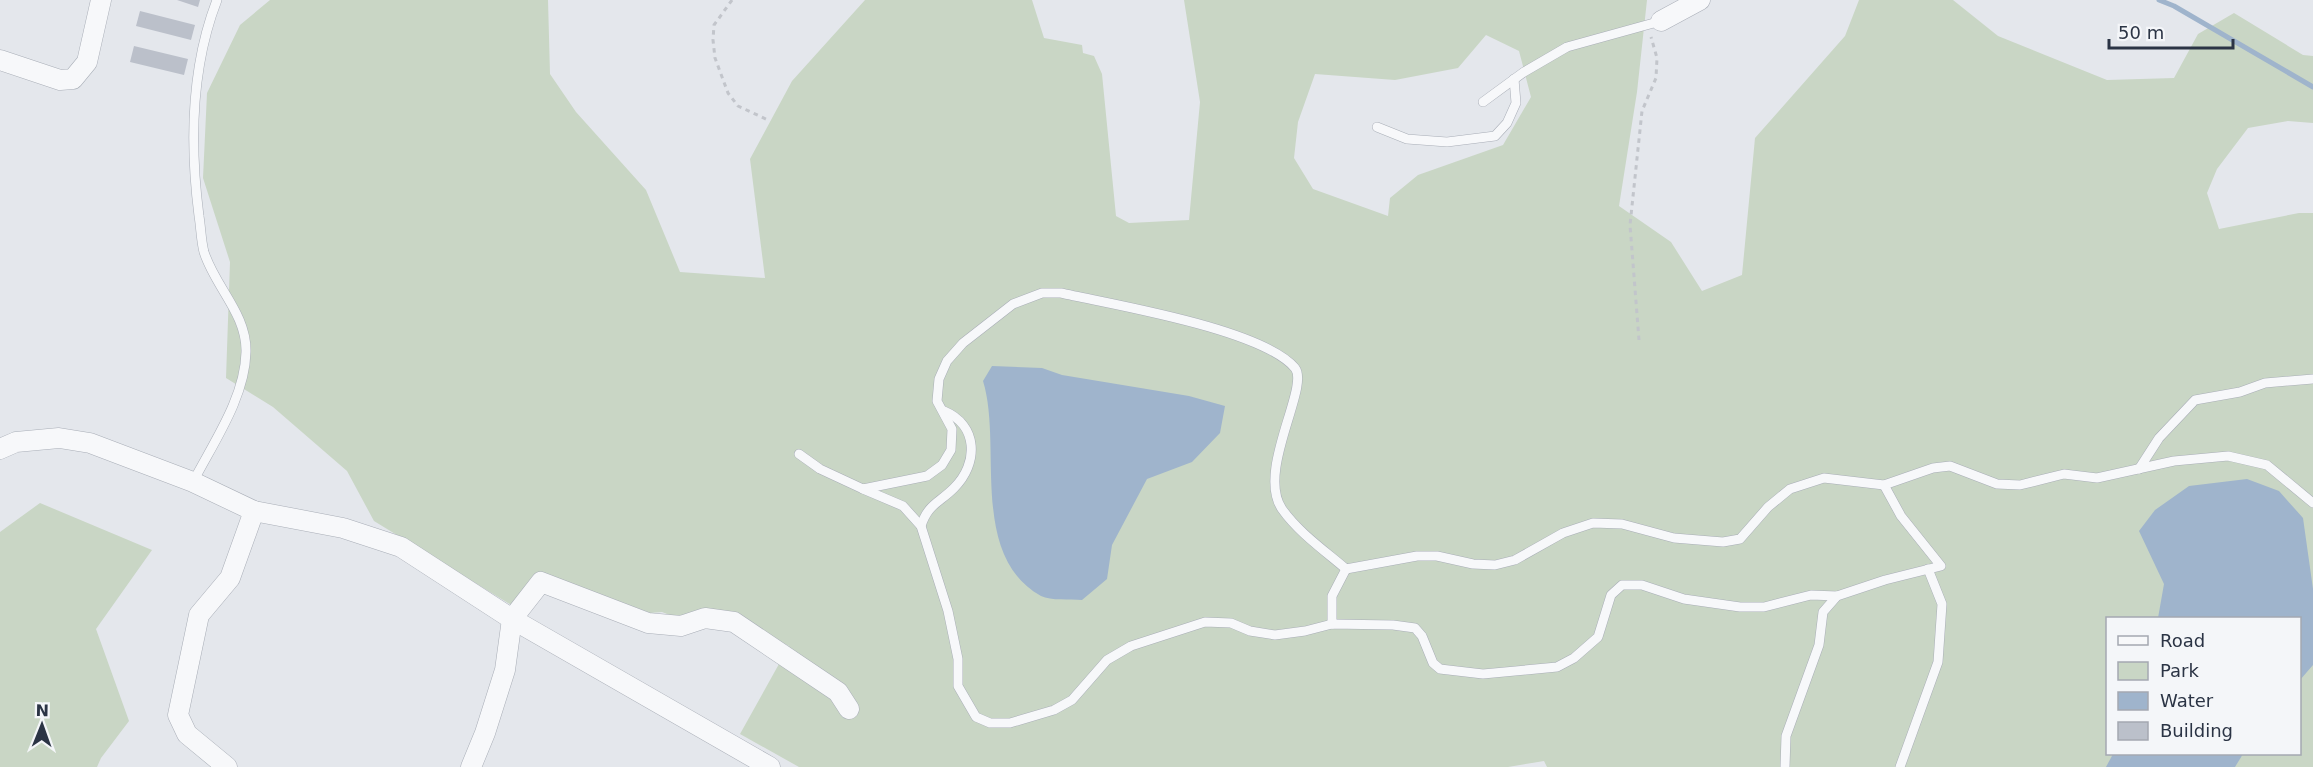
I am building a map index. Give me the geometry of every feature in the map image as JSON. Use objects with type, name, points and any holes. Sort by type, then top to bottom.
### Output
[{"type":"street","points":[[0,60],[60,80],[73,79],[87,62],[101,0]]},
{"type":"street","points":[[1654,22],[1700,0]]},
{"type":"street","points":[[0,449],[16,442],[58,438],[90,442],[193,482],[254,511],[343,528],[401,547],[512,619],[770,767]]},
{"type":"street","points":[[227,767],[187,734],[178,715],[200,615],[230,578],[254,511]]},
{"type":"street","points":[[471,767],[485,733],[505,670],[512,619],[541,582],[648,623],[681,626],[705,618],[734,622],[838,692],[849,709]]},
{"type":"lane","points":[[193,482],[243,377],[246,350],[239,318],[204,252],[194,175],[199,70],[210,18],[217,0]]},
{"type":"lane","points":[[1483,102],[1514,79],[1567,47],[1654,22]]},
{"type":"lane","points":[[1377,127],[1407,139],[1447,142],[1495,136],[1507,123],[1516,103],[1514,79]]},
{"type":"lane","points":[[863,489],[927,476],[942,465],[951,450],[952,429],[937,401],[939,379],[947,362],[963,343],[1013,304],[1042,293],[1061,293],[1248,339],[1282,357],[1296,369],[1299,383],[1278,448],[1276,488],[1281,508],[1346,569]]},
{"type":"lane","points":[[2139,469],[2159,438],[2195,400],[2240,392],[2265,382],[2313,379]]},
{"type":"lane","points":[[921,526],[926,510],[955,488],[968,470],[972,443],[968,428],[959,417],[944,411]]},
{"type":"lane","points":[[799,454],[820,469],[903,506],[921,526],[948,612],[958,659],[958,686],[976,717],[990,723],[1010,723],[1054,710],[1072,700],[1107,660],[1131,646],[1205,622],[1231,623],[1250,631],[1275,635],[1332,624],[1393,625],[1415,628],[1422,636],[1433,663],[1440,669],[1484,674],[1557,667],[1574,658],[1598,637],[1611,595],[1622,585],[1641,585],[1684,600],[1740,607],[1764,607],[1811,595],[1837,596],[1885,580],[1941,566],[1901,516],[1884,485]]},
{"type":"lane","points":[[1346,569],[1417,556],[1437,556],[1473,564],[1495,565],[1515,560],[1563,533],[1593,523],[1622,524],[1674,538],[1723,542],[1740,539],[1768,507],[1790,489],[1824,478],[1884,485],[1934,468],[1950,466],[1997,484],[2020,485],[2064,474],[2097,478],[2174,461],[2228,456],[2267,465],[2313,503]]},
{"type":"lane","points":[[1332,624],[1332,596],[1346,569]]},
{"type":"lane","points":[[1900,767],[1938,662],[1942,604],[1928,569]]},
{"type":"lane","points":[[1785,767],[1786,736],[1819,645],[1823,612],[1837,596]]},
{"type":"path","points":[[732,0],[714,25],[715,58],[728,93],[738,106],[768,120]]},
{"type":"path","points":[[1639,340],[1630,225],[1642,111],[1656,78],[1654,22]]},
{"type":"green space","points":[[270,0],[548,0],[550,74],[576,112],[646,190],[680,272],[765,278],[750,159],[792,81],[865,0],[1032,0],[1044,38],[1082,45],[1083,53],[1094,56],[1102,74],[1116,216],[1129,223],[1189,220],[1200,102],[1184,0],[1647,0],[1637,92],[1619,206],[1671,242],[1702,291],[1742,275],[1755,138],[1845,36],[1859,0],[1953,0],[1998,36],[2107,80],[2174,78],[2198,34],[2234,13],[2303,55],[2313,56],[2313,123],[2288,121],[2248,128],[2217,169],[2207,193],[2219,229],[2299,213],[2313,213],[2313,767],[1547,767],[1544,761],[1508,767],[799,767],[740,734],[789,646],[717,613],[677,618],[662,612],[650,613],[542,575],[516,608],[374,521],[347,471],[273,407],[226,378],[230,262],[203,178],[207,93],[240,25]],"holes":[[[1486,35],[1519,51],[1531,97],[1503,145],[1418,175],[1390,198],[1388,216],[1313,189],[1294,158],[1298,122],[1315,74],[1395,80],[1458,68]]]},
{"type":"green space","points":[[40,503],[152,550],[96,629],[129,721],[101,758],[97,767],[0,767],[0,532]]},
{"type":"water","points":[[992,366],[1042,368],[1062,375],[1189,396],[1225,406],[1220,433],[1192,462],[1147,479],[1112,545],[1107,579],[1082,600],[1041,596],[1018,578],[1004,554],[996,527],[992,497],[988,407],[983,381]]},
{"type":"water","points":[[2247,479],[2279,491],[2303,518],[2313,589],[2313,665],[2301,679],[2301,617],[2158,617],[2164,584],[2139,531],[2155,510],[2189,486]]},
{"type":"water","points":[[2112,755],[2242,755],[2235,767],[2106,767]]},
{"type":"building","points":[[177,0],[200,0],[198,7]]},
{"type":"building","points":[[140,11],[195,25],[191,40],[136,26]]},
{"type":"building","points":[[134,46],[188,59],[184,75],[130,62]]},
{"type":"waterway","points":[[2159,0],[2174,6],[2313,87]]}]
